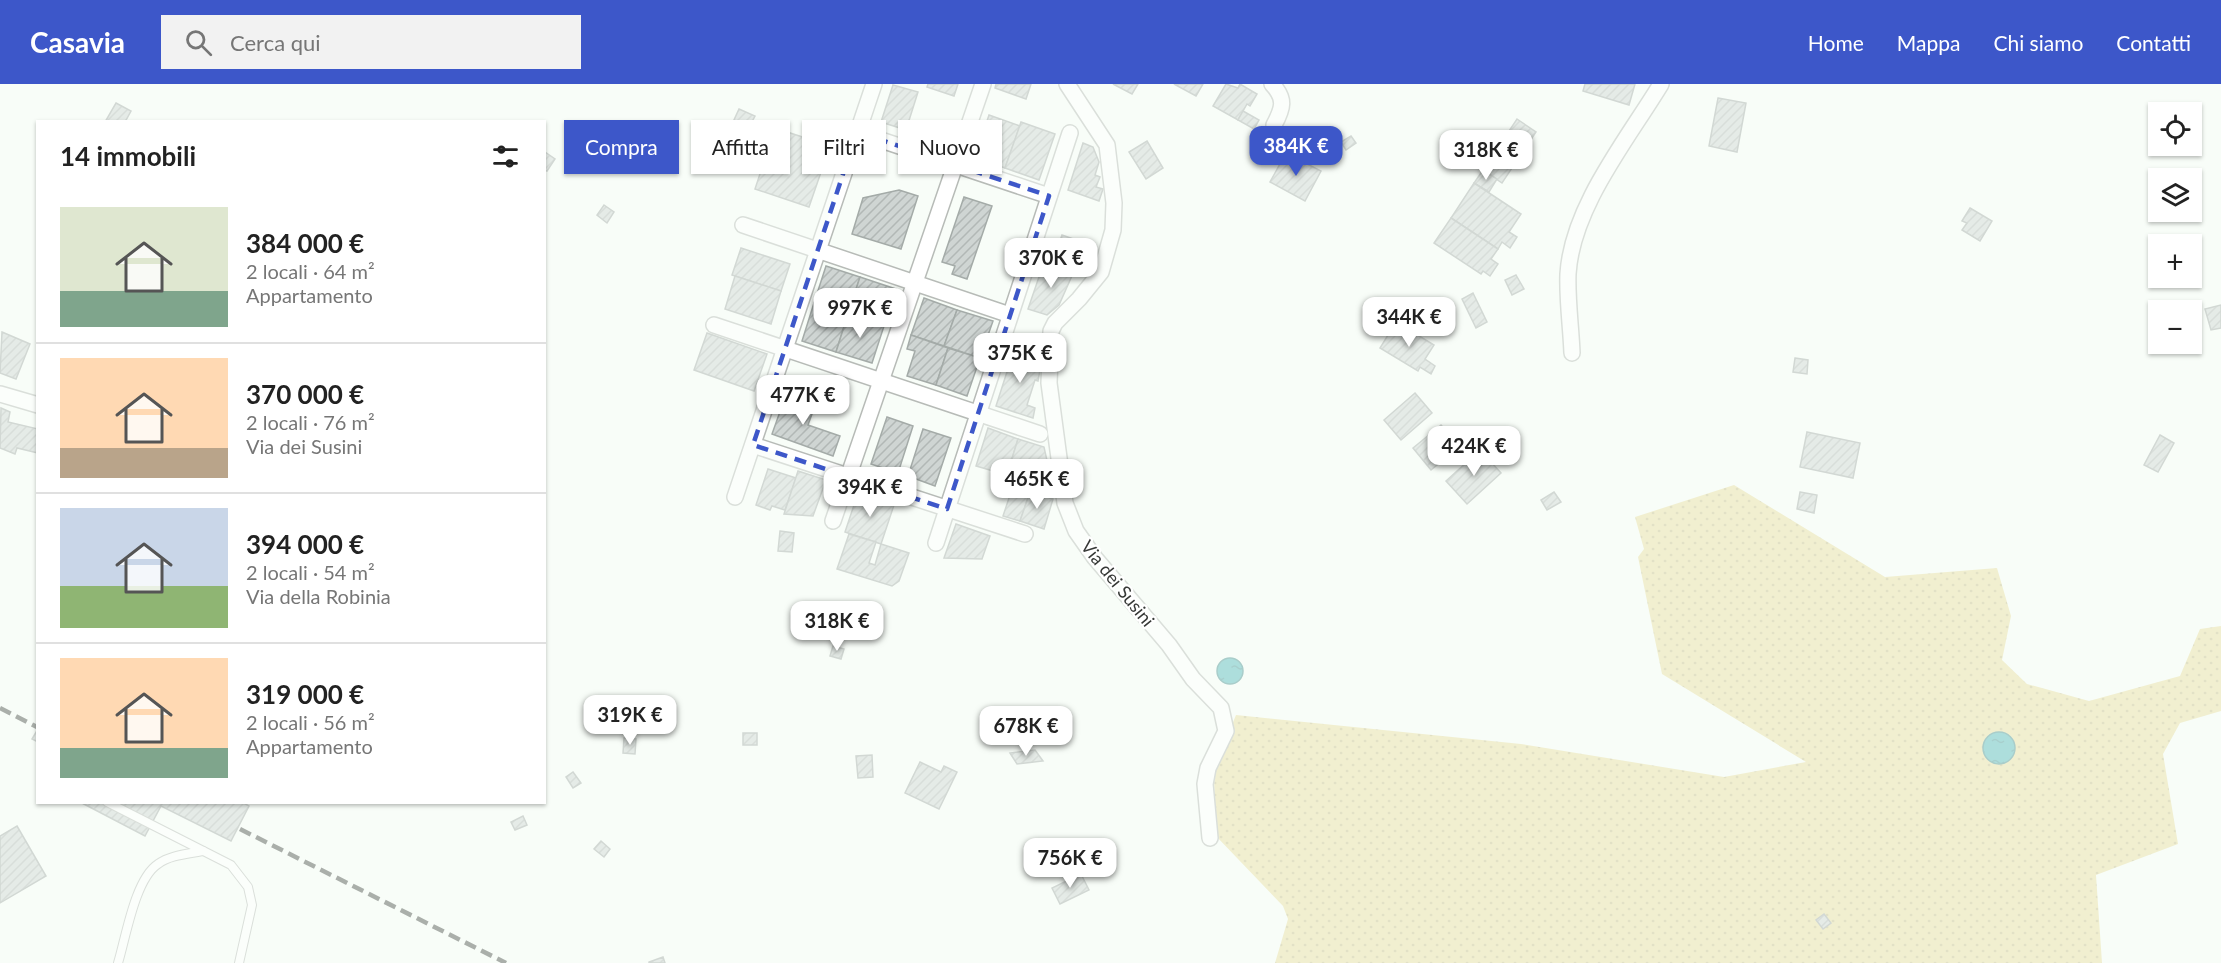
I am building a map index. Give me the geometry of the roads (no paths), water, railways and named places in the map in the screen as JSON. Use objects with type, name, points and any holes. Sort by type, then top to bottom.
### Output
[{"type":"street","points":[[861,120],[874,84]]},
{"type":"street","points":[[971,120],[983,84]]},
{"type":"street","name":"Via dei Susini","points":[[1067,84],[1107,146],[1114,203],[1113,230],[1101,272],[1055,323],[1051,331],[1049,383],[1065,504],[1076,531],[1095,558],[1169,645],[1193,679],[1221,708],[1226,731],[1208,768],[1205,784],[1210,838]]},
{"type":"street","points":[[1272,84],[1282,94],[1284,108],[1274,125]]},
{"type":"street","points":[[1572,353],[1568,274],[1577,228],[1594,192],[1660,84]]},
{"type":"street","points":[[936,543],[1070,133]]},
{"type":"street","points":[[735,497],[843,174]]},
{"type":"street","points":[[833,521],[952,174]]},
{"type":"street","points":[[982,174],[1049,196]]},
{"type":"street","points":[[743,225],[1010,315]]},
{"type":"street","points":[[714,325],[1040,434]]},
{"type":"street","points":[[0,394],[36,404]]},
{"type":"street","points":[[753,445],[1025,534]]},
{"type":"lane","points":[[111,804],[231,865],[248,887],[251,896],[252,913],[239,963]]},
{"type":"lane","points":[[118,963],[140,886],[150,870],[167,858],[203,851]]},
{"type":"water","points":[[1230,658],[1239,662],[1243,671],[1239,680],[1230,684],[1221,680],[1217,671],[1221,662]]},
{"type":"water","points":[[1999,732],[2010,737],[2015,748],[2010,759],[1999,764],[1988,759],[1983,748],[1988,737]]},
{"type":"railway","points":[[0,708],[36,726]]},
{"type":"railway","points":[[240,829],[506,963]]}]
